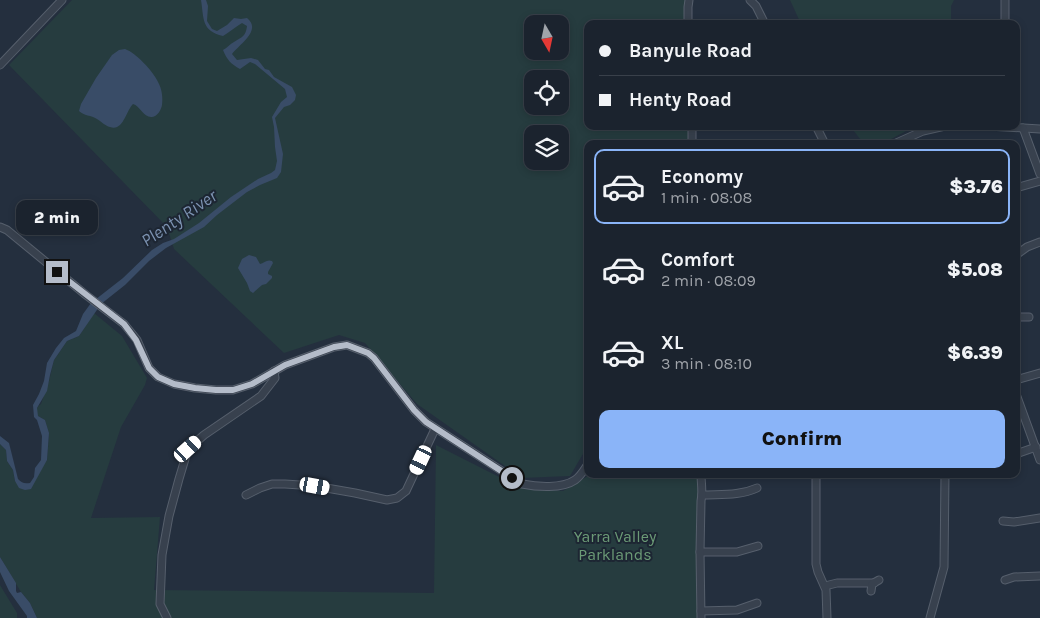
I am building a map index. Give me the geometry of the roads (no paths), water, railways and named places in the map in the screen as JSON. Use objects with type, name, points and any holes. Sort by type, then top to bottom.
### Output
[{"type":"street","points":[[0,64],[62,0]]},
{"type":"street","points":[[688,20],[689,0]]},
{"type":"street","points":[[750,0],[756,6],[763,20]]},
{"type":"street","points":[[1005,0],[1005,20]]},
{"type":"street","points":[[1020,128],[1040,129]]},
{"type":"street","points":[[1023,128],[1040,174]]},
{"type":"street","points":[[906,140],[927,130]]},
{"type":"street","points":[[1020,187],[1040,181]]},
{"type":"street","points":[[0,227],[7,230],[124,324],[136,340],[149,368],[158,377],[174,384],[195,388],[233,390],[252,384],[285,365],[334,347],[347,345],[368,353],[374,358],[414,410],[426,422],[522,484],[538,487],[563,484],[575,480],[584,470]]},
{"type":"street","points":[[1020,252],[1040,242]]},
{"type":"street","points":[[1020,317],[1029,317]]},
{"type":"street","points":[[167,618],[160,604],[162,555],[169,516],[188,449],[204,435],[261,396],[275,378],[274,371]]},
{"type":"street","points":[[1020,379],[1040,373]]},
{"type":"street","points":[[1020,405],[1040,460]]},
{"type":"street","points":[[247,496],[260,488],[272,484],[285,484],[315,486],[387,500],[397,498],[406,491],[435,429]]},
{"type":"street","points":[[1031,436],[1040,433]]},
{"type":"street","points":[[1020,453],[1036,447]]},
{"type":"street","points":[[702,478],[701,615],[737,610],[757,603]]},
{"type":"street","points":[[816,478],[816,564],[825,586],[828,618]]},
{"type":"street","points":[[930,618],[945,563],[945,478]]},
{"type":"street","points":[[702,495],[734,495],[757,488]]},
{"type":"street","points":[[1004,521],[1014,522],[1040,518]]},
{"type":"street","points":[[700,552],[737,552],[758,546]]},
{"type":"street","points":[[1005,580],[1014,577],[1040,576]]},
{"type":"street","points":[[825,586],[837,583],[876,581],[870,591]]},
{"type":"water","points":[[201,0],[206,0],[208,6],[207,21],[212,29],[217,31],[234,18],[247,18],[251,23],[251,32],[232,54],[237,60],[251,58],[258,60],[274,77],[292,87],[296,95],[295,100],[290,105],[284,107],[275,118],[283,154],[281,172],[277,178],[247,192],[204,227],[166,248],[149,261],[125,285],[101,304],[79,336],[67,341],[54,360],[47,391],[37,408],[38,416],[45,420],[49,433],[47,460],[31,489],[19,488],[15,481],[13,470],[7,461],[6,450],[0,444],[0,436],[9,443],[18,479],[23,483],[30,483],[34,477],[35,468],[41,460],[42,436],[37,420],[34,417],[33,405],[44,381],[47,363],[64,338],[76,331],[83,314],[91,303],[123,278],[152,250],[199,223],[231,197],[275,170],[277,161],[272,117],[281,102],[287,97],[285,89],[255,64],[250,62],[240,69],[230,61],[223,50],[243,36],[247,26],[242,23],[223,36],[216,34],[205,23]]},
{"type":"water","points":[[125,49],[139,58],[156,78],[161,91],[162,105],[156,115],[149,117],[133,104],[121,124],[114,128],[79,111],[96,78],[112,55],[119,50]]},
{"type":"water","points":[[249,255],[256,257],[260,264],[269,260],[273,263],[268,272],[272,278],[253,293],[250,291],[238,268],[242,259]]},
{"type":"water","points":[[0,557],[16,583],[17,593],[21,592],[30,603],[37,618],[27,618],[9,591],[0,572]]},
{"type":"water label","name":"Plenty River","points":[[179,218]]},
{"type":"park label","name":"Yarra Valley Parklands","points":[[615,545]]}]
